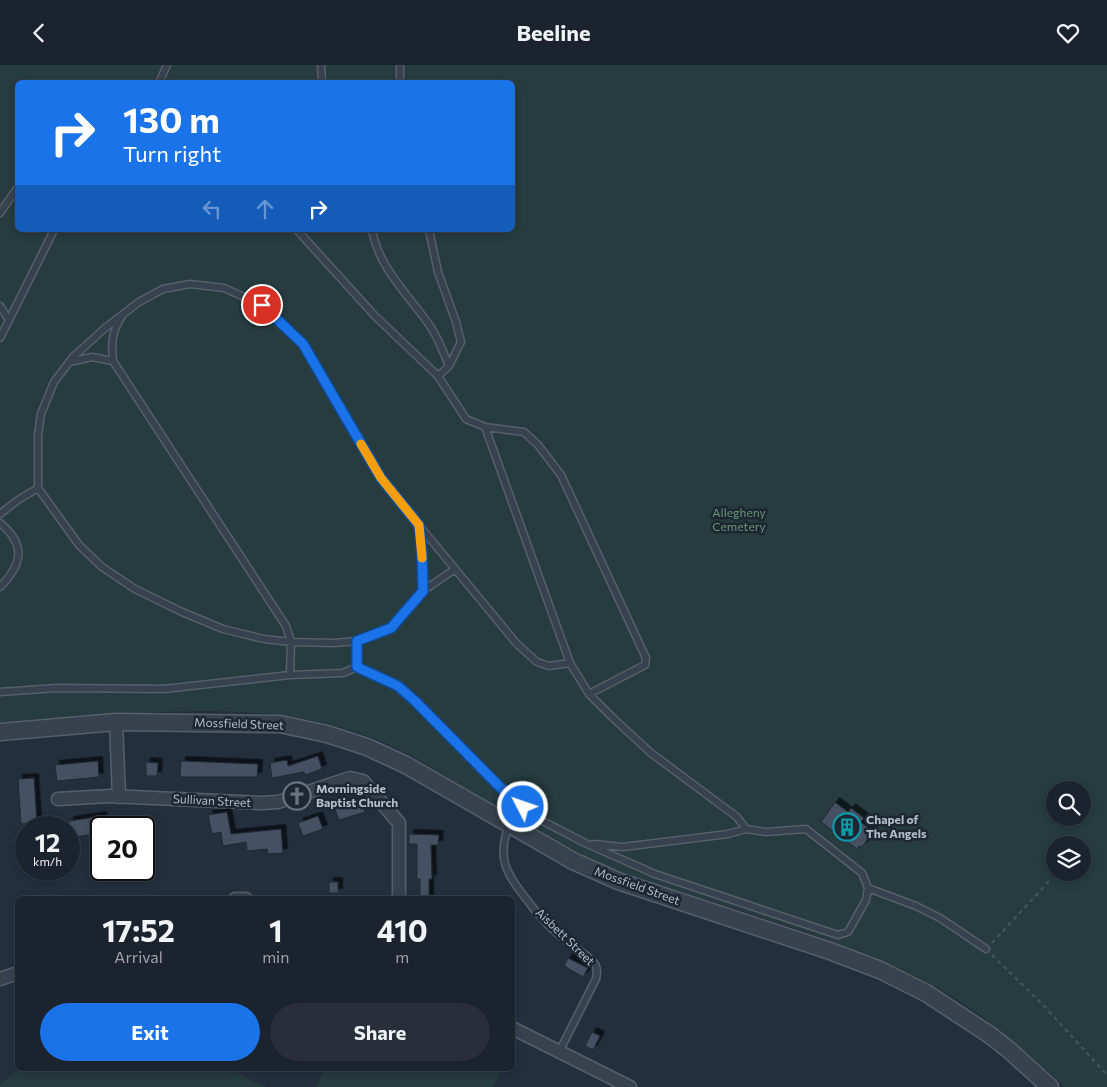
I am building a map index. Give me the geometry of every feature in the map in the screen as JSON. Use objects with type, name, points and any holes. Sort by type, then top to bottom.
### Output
[{"type":"street","name":"Mossfield Street","points":[[0,732],[116,722],[280,724],[327,734],[367,747],[406,765],[573,861],[618,881],[830,951],[880,970],[926,993],[990,1035],[1050,1087]]},
{"type":"street","points":[[116,722],[119,797]]},
{"type":"street","name":"Sullivan Street","points":[[58,799],[119,797],[261,803],[278,802],[350,778],[363,781],[399,823],[399,896]]},
{"type":"street","points":[[0,979],[15,974]]},
{"type":"street","points":[[515,1030],[630,1087]]},
{"type":"lane","points":[[160,80],[167,65]]},
{"type":"lane","points":[[321,65],[322,80]]},
{"type":"lane","points":[[400,65],[400,80]]},
{"type":"lane","points":[[0,213],[15,191]]},
{"type":"lane","points":[[0,338],[53,232]]},
{"type":"lane","points":[[299,232],[375,316],[438,375],[466,419],[485,427],[524,432],[538,445],[561,475],[646,658],[645,665],[588,694]]},
{"type":"lane","points":[[373,232],[382,260],[394,281],[430,326],[440,342],[449,365]]},
{"type":"lane","points":[[429,232],[438,272],[461,342],[449,365],[438,375]]},
{"type":"lane","points":[[455,569],[423,591],[391,628],[357,641],[334,643],[264,639],[223,629],[182,611],[135,589],[102,567],[80,545],[38,488],[38,435],[41,414],[54,382],[69,363],[105,328],[139,302],[163,289],[190,285],[224,288],[262,305],[303,344],[381,478],[517,644],[536,662],[550,666],[570,663]]},
{"type":"lane","points":[[0,306],[9,320]]},
{"type":"lane","points":[[123,314],[114,329],[112,344],[113,361],[286,626],[291,642],[290,675]]},
{"type":"lane","points":[[69,363],[92,357],[113,361]]},
{"type":"lane","points":[[485,427],[570,663],[588,694],[651,753],[737,817],[746,829]]},
{"type":"lane","points":[[0,514],[38,488]]},
{"type":"lane","points":[[0,523],[12,536],[18,547],[19,557],[12,575],[0,587]]},
{"type":"lane","points":[[419,525],[423,591]]},
{"type":"lane","points":[[357,641],[357,667]]},
{"type":"lane","points":[[0,692],[57,687],[164,689],[290,675],[343,673],[357,667],[398,686],[501,788],[533,816],[578,839],[655,874],[838,935],[848,932],[866,900],[868,888],[862,873],[806,829],[766,832],[746,829],[728,834],[622,847],[597,845],[578,839]]},
{"type":"lane","name":"Aisbett Street","points":[[509,824],[505,835],[503,851],[505,865],[510,878],[557,933],[592,961],[596,967],[596,979],[559,1052]]},
{"type":"lane","points":[[868,888],[916,906],[940,918],[986,949]]},
{"type":"path","points":[[1049,881],[986,949],[1044,1006],[1107,1075]]},
{"type":"green space","name":"Allegheny Cemetery","points":[[0,65],[1107,65],[1107,1087],[1065,1087],[1021,1048],[975,1012],[921,979],[832,941],[619,871],[598,862],[538,831],[414,757],[360,734],[321,723],[240,712],[157,712],[0,724]]},
{"type":"green space","points":[[16,1071],[233,1071],[266,1087],[0,1087],[0,1084]]},
{"type":"green space","points":[[324,1071],[501,1071],[493,1087],[316,1087]]},
{"type":"building","points":[[318,756],[322,769],[305,775],[304,772],[272,778],[270,763],[287,760],[288,766]]},
{"type":"building","points":[[98,761],[99,777],[57,781],[55,765]]},
{"type":"building","points":[[181,761],[258,764],[257,777],[180,777]]},
{"type":"building","points":[[146,762],[158,763],[157,776],[146,776]]},
{"type":"building","points":[[34,778],[37,816],[20,816],[18,779]]},
{"type":"building","points":[[362,801],[365,812],[339,820],[335,809]]},
{"type":"building","name":"Chapel of The Angels","points":[[835,802],[848,812],[851,808],[864,818],[861,822],[873,832],[862,847],[859,846],[857,849],[821,822]]},
{"type":"building","points":[[227,812],[231,834],[281,829],[283,853],[268,854],[267,849],[247,851],[246,842],[223,846],[221,832],[212,834],[208,815]]},
{"type":"building","points":[[318,816],[323,829],[303,836],[298,823]]},
{"type":"building","points":[[90,818],[90,835],[80,836],[80,819]]},
{"type":"building","points":[[409,834],[439,835],[438,845],[431,845],[432,879],[429,879],[429,896],[420,896],[420,879],[417,879],[417,844],[409,844]]},
{"type":"building","points":[[329,882],[338,882],[338,893],[329,893]]},
{"type":"building","points":[[568,958],[588,968],[583,977],[564,966]]},
{"type":"building","points":[[592,1032],[600,1036],[593,1050],[585,1046]]},
{"type":"slow traffic","points":[[361,444],[381,478],[419,525],[422,558]]},
{"type":"place","name":"Morningside Baptist Church","points":[[297,796]]},
{"type":"place","name":"Chapel of The Angels","points":[[847,827]]},
{"type":"route","points":[[262,305],[281,321],[303,344],[381,478],[419,525],[423,591],[391,628],[357,641],[357,667],[398,686],[501,788],[523,807]]}]
